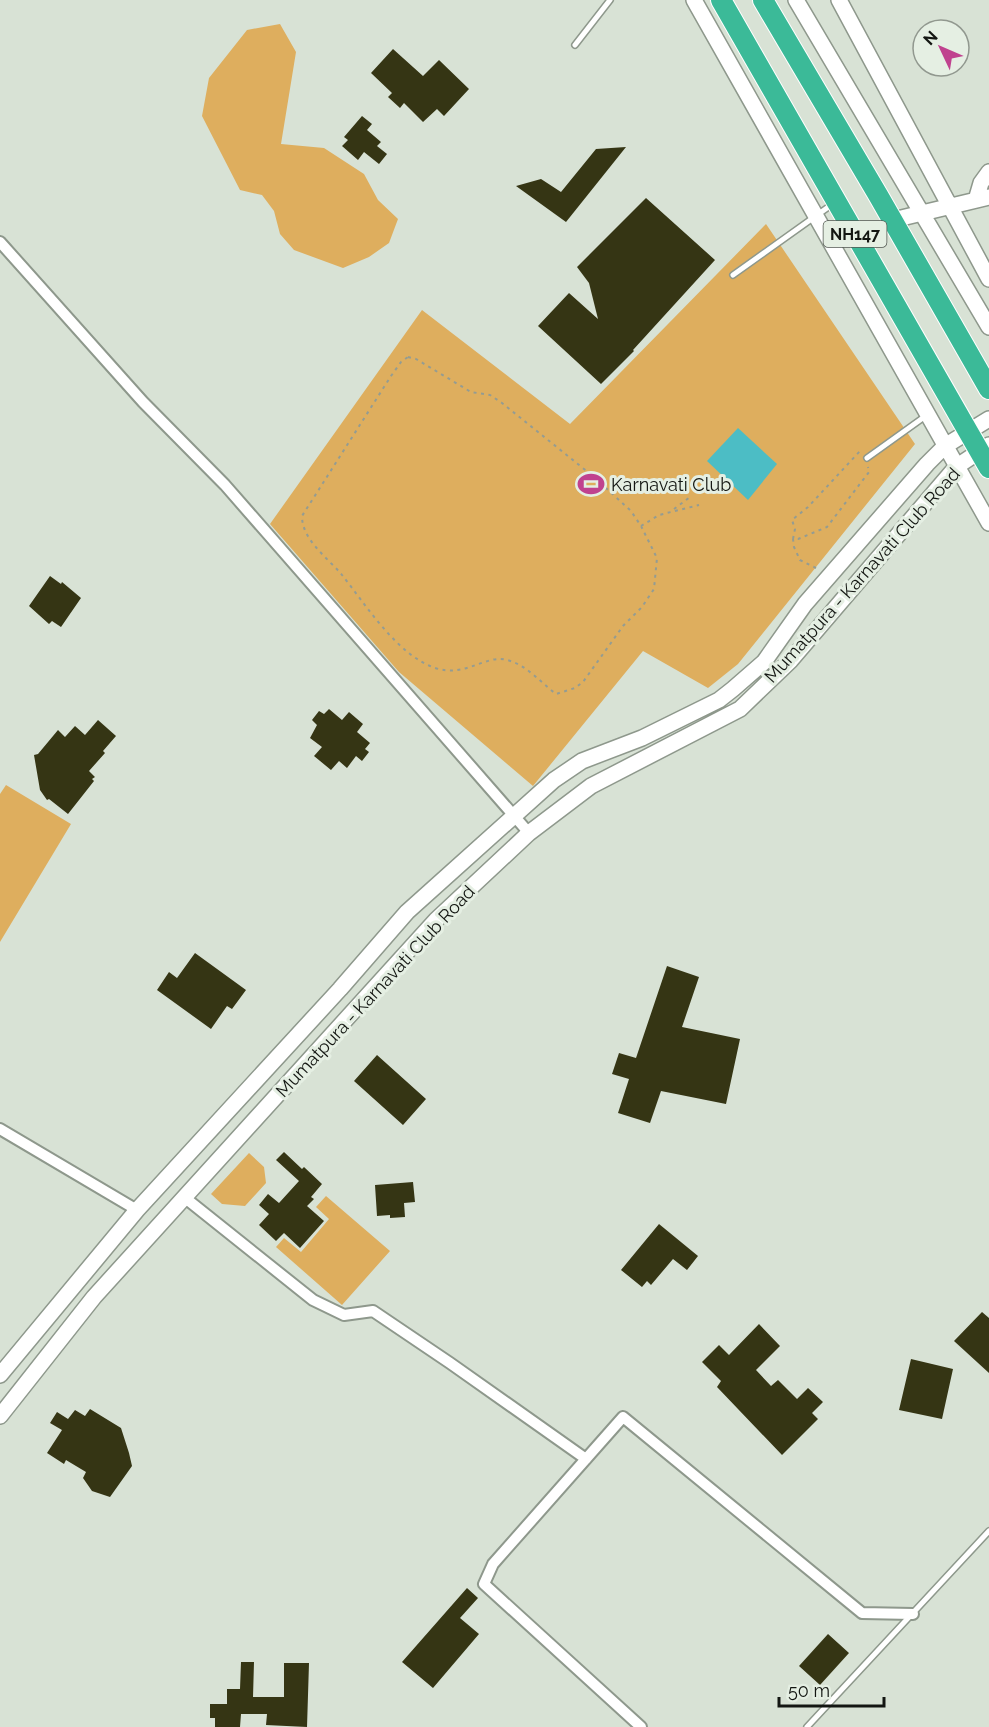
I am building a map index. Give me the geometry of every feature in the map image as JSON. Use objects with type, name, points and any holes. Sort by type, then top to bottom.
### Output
[{"type":"highway","name":"NH147","points":[[722,0],[908,329],[969,431],[986,454]]},
{"type":"highway","name":"NH147","points":[[763,0],[989,389]]},
{"type":"street","points":[[694,0],[989,523]]},
{"type":"street","points":[[796,0],[989,327]]},
{"type":"street","points":[[839,0],[989,279]]},
{"type":"street","points":[[892,220],[982,199],[981,183],[989,172]]},
{"type":"street","points":[[0,242],[143,402],[225,485],[529,833]]},
{"type":"street","name":"Mumatpura - Karnavati Club Road","points":[[0,1375],[137,1210],[340,989],[407,912],[554,780],[582,761],[642,738],[718,700],[733,689],[764,662],[805,604],[906,485],[945,446],[989,419]]},
{"type":"street","name":"Mumatpura - Karnavati Club Road","points":[[0,1416],[94,1297],[436,920],[529,833],[591,786],[740,709],[791,660],[956,467],[986,454]]},
{"type":"street","points":[[0,1129],[137,1210]]},
{"type":"street","points":[[184,1197],[313,1300],[344,1315],[373,1311],[586,1459]]},
{"type":"street","points":[[641,1727],[484,1584],[493,1564],[623,1417],[862,1613],[913,1614]]},
{"type":"lane","points":[[575,45],[610,0]]},
{"type":"lane","points":[[733,275],[837,201]]},
{"type":"lane","points":[[867,458],[929,414]]},
{"type":"lane","points":[[807,1727],[989,1532]]},
{"type":"path","points":[[408,357],[417,359],[471,392],[490,395],[502,403],[594,477],[631,511],[640,526],[657,558],[654,589],[642,608],[623,626],[583,682],[575,688],[556,694],[527,669],[507,660],[449,672],[432,667],[412,656],[373,618],[342,575],[306,534],[302,526],[302,516],[391,376],[401,362],[408,357]]},
{"type":"path","points":[[816,568],[800,560],[794,548],[795,529],[792,520],[808,507],[861,450]]},
{"type":"path","points":[[793,539],[827,527],[869,472],[867,458]]},
{"type":"path","points":[[672,511],[690,497]]},
{"type":"path","points":[[640,526],[658,515],[699,505]]},
{"type":"shaded area","points":[[280,24],[296,52],[281,144],[324,148],[364,174],[378,200],[398,219],[389,243],[369,257],[343,268],[294,250],[280,234],[274,211],[262,195],[240,190],[202,116],[209,78],[247,30]]},
{"type":"shaded area","name":"Karnavati Club","points":[[766,224],[915,444],[738,664],[708,688],[643,651],[533,786],[399,672],[270,524],[422,310],[570,424]]},
{"type":"shaded area","points":[[6,785],[71,824],[0,942],[0,794]]},
{"type":"shaded area","points":[[249,1153],[264,1167],[266,1183],[245,1206],[222,1204],[211,1194]]},
{"type":"shaded area","points":[[326,1196],[390,1251],[342,1305],[276,1247],[284,1238],[301,1252],[329,1219],[316,1207]]},
{"type":"water","points":[[738,428],[777,464],[748,500],[707,461]]},
{"type":"building","points":[[393,49],[423,76],[439,60],[469,89],[444,116],[437,109],[423,122],[404,103],[400,108],[388,97],[392,93],[371,73]]},
{"type":"building","points":[[362,116],[372,124],[367,130],[381,142],[377,146],[387,154],[379,164],[364,152],[358,160],[342,146],[348,140],[344,137]]},
{"type":"building","points":[[626,147],[566,222],[516,186],[541,179],[561,192],[596,149]]},
{"type":"building","points":[[646,198],[715,260],[634,351],[601,384],[538,326],[569,293],[598,319],[589,283],[577,267]]},
{"type":"building","points":[[50,576],[61,584],[62,582],[81,598],[61,627],[52,621],[49,624],[29,606]]},
{"type":"building","points":[[329,709],[342,720],[349,712],[363,724],[357,732],[370,743],[365,749],[369,752],[362,761],[356,756],[347,768],[339,761],[331,770],[314,756],[322,747],[310,738],[317,725],[312,720],[319,711],[324,714]]},
{"type":"building","points":[[98,720],[116,736],[89,771],[95,777],[92,779],[94,781],[68,814],[49,799],[47,800],[40,790],[34,755],[38,754],[58,730],[65,737],[75,726],[85,735]]},
{"type":"building","points":[[195,953],[246,990],[232,1009],[227,1006],[211,1029],[157,990],[169,972],[177,978]]},
{"type":"building","points":[[667,966],[699,977],[682,1027],[740,1039],[726,1104],[661,1091],[650,1123],[618,1113],[629,1079],[612,1074],[619,1053],[636,1058]]},
{"type":"building","points":[[377,1055],[426,1099],[403,1125],[354,1081]]},
{"type":"building","points":[[284,1152],[322,1184],[311,1197],[314,1199],[307,1206],[324,1221],[300,1248],[284,1233],[276,1241],[259,1225],[269,1214],[259,1205],[268,1194],[279,1203],[299,1181],[276,1160]]},
{"type":"building","points":[[413,1182],[415,1202],[404,1203],[405,1217],[377,1216],[375,1185]]},
{"type":"building","points":[[659,1224],[698,1256],[687,1270],[673,1259],[651,1285],[647,1281],[642,1287],[621,1270]]},
{"type":"building","points":[[982,1312],[989,1318],[989,1373],[954,1341]]},
{"type":"building","points":[[759,1324],[780,1346],[756,1370],[771,1386],[778,1380],[797,1399],[808,1388],[823,1402],[812,1413],[818,1419],[782,1455],[717,1387],[721,1381],[702,1362],[719,1345],[729,1355]]},
{"type":"building","points":[[911,1359],[953,1369],[942,1419],[899,1410]]},
{"type":"building","points":[[90,1409],[121,1428],[132,1466],[110,1497],[92,1491],[83,1478],[86,1472],[66,1460],[64,1464],[47,1453],[62,1430],[50,1423],[57,1412],[68,1419],[75,1410],[85,1416]]},
{"type":"building","points":[[467,1588],[478,1598],[460,1618],[479,1634],[433,1688],[402,1662]]},
{"type":"building","points":[[828,1634],[849,1653],[820,1685],[799,1666]]},
{"type":"building","points":[[241,1662],[254,1662],[253,1697],[284,1697],[284,1663],[309,1663],[307,1727],[266,1725],[267,1714],[241,1714],[240,1727],[215,1727],[215,1718],[210,1718],[210,1704],[227,1704],[227,1689],[240,1689]]},
{"type":"place","name":"Karnavati Club","points":[[591,484]]}]
